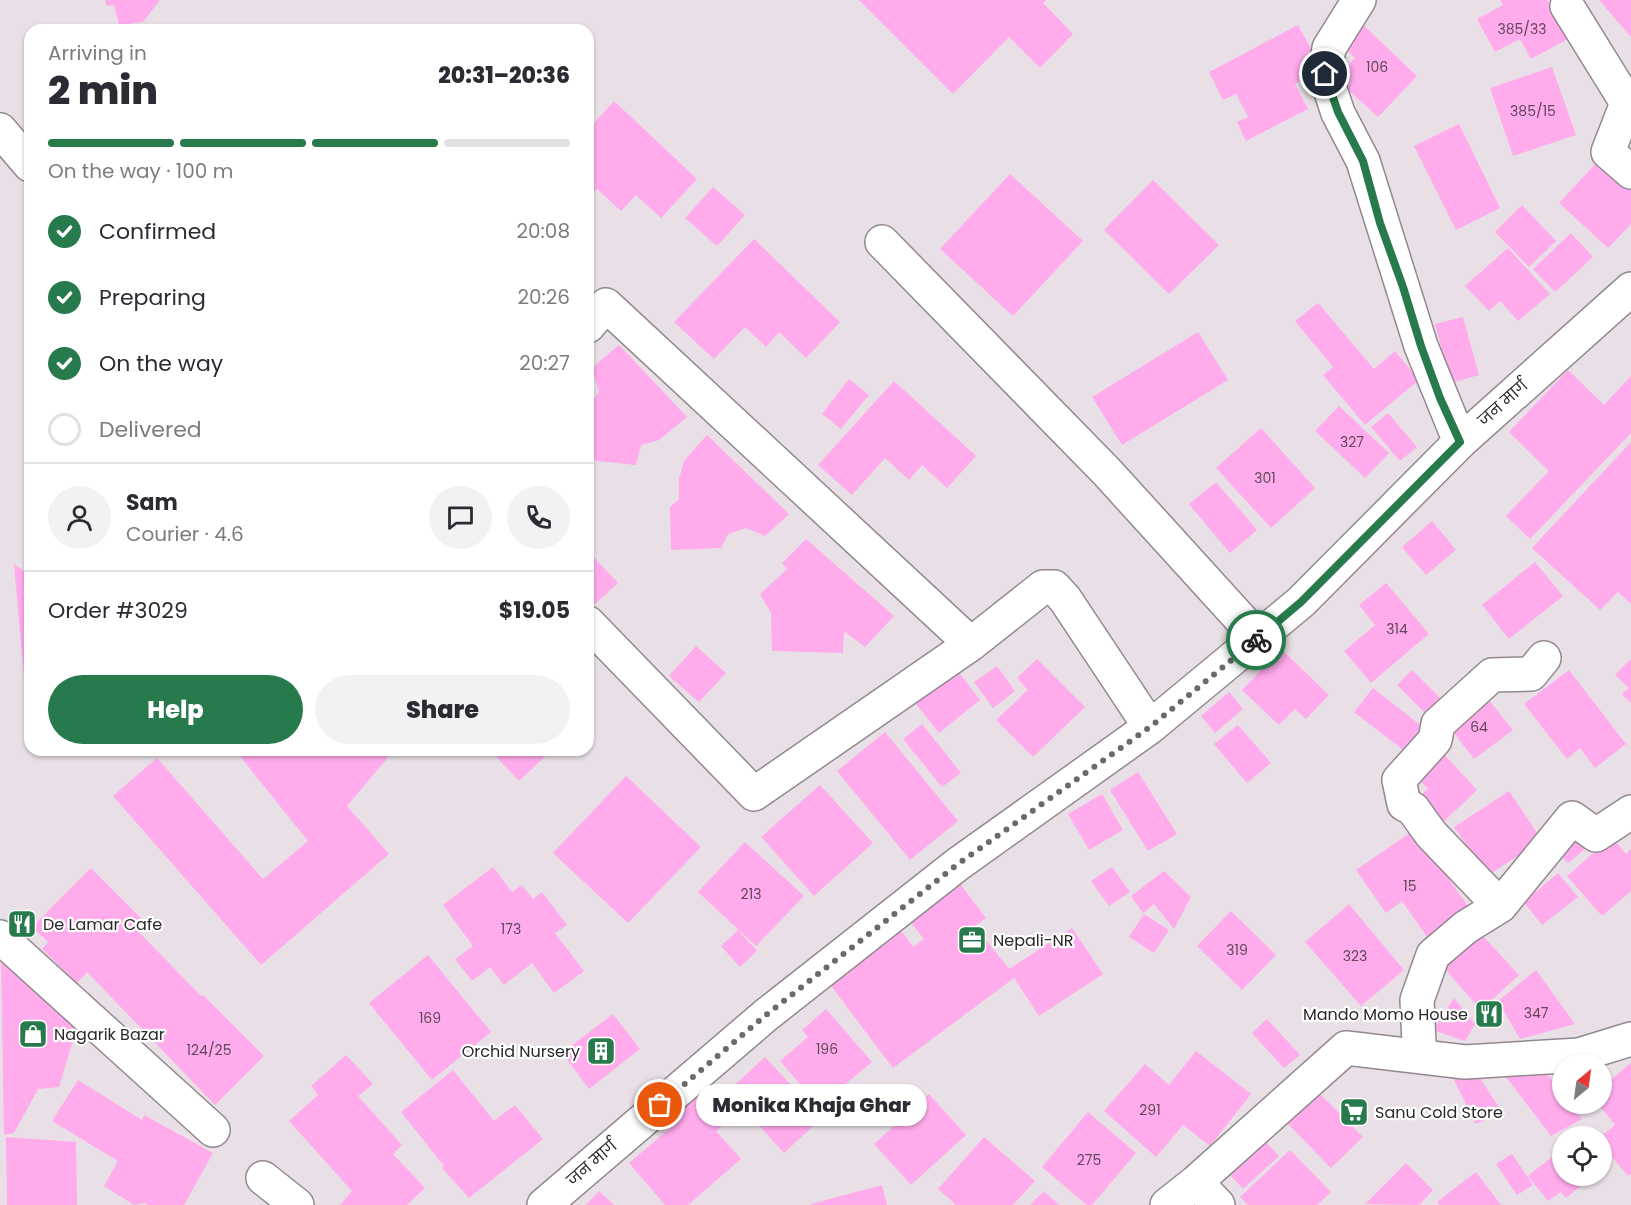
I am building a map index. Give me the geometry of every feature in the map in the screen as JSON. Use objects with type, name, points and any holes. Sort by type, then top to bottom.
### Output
[{"type":"street","points":[[1359,0],[1329,48],[1325,74],[1338,112],[1363,161],[1380,223],[1421,346],[1440,398],[1460,442]]},
{"type":"street","points":[[1567,6],[1627,103],[1608,152],[1631,172]]},
{"type":"street","points":[[0,130],[24,158]]},
{"type":"street","points":[[882,242],[1107,472],[1258,638]]},
{"type":"street","name":"जन मार्ग","points":[[544,1205],[758,1022],[848,950],[958,864],[1150,727],[1301,602],[1460,442],[1631,289]]},
{"type":"street","points":[[594,319],[606,305],[971,644]]},
{"type":"street","points":[[594,629],[754,794],[971,644],[1043,587],[1054,587],[1065,599],[1150,727]]},
{"type":"street","points":[[1500,906],[1431,834],[1413,809],[1404,804],[1400,780],[1435,740],[1438,724],[1492,675],[1531,674],[1544,658]]},
{"type":"street","points":[[1422,1056],[1419,1043],[1417,1000],[1433,955],[1466,927],[1500,906],[1572,818],[1596,835],[1631,812]]},
{"type":"street","points":[[0,937],[213,1130]]},
{"type":"street","points":[[1167,1205],[1207,1193],[1346,1048],[1465,1062],[1579,1055],[1631,1039]]},
{"type":"street","points":[[263,1178],[297,1205]]},
{"type":"building","points":[[105,0],[160,0],[143,22],[127,24],[119,24],[114,5],[107,6]]},
{"type":"building","points":[[859,0],[1046,0],[1043,3],[1073,34],[1040,68],[1009,37],[953,94]]},
{"type":"building","points":[[1500,0],[1547,0],[1568,39],[1531,59],[1520,39],[1495,52],[1477,19],[1503,5]]},
{"type":"building","points":[[1599,0],[1631,0],[1631,37]]},
{"type":"building","points":[[1362,24],[1417,76],[1378,117],[1336,79],[1355,58],[1342,45]]},
{"type":"building","points":[[1298,25],[1322,69],[1295,84],[1308,109],[1246,141],[1237,122],[1248,117],[1236,94],[1223,100],[1209,72]]},
{"type":"building","points":[[1552,67],[1576,135],[1513,156],[1490,88]]},
{"type":"building","points":[[614,101],[697,179],[661,218],[636,195],[621,211],[597,189],[594,192],[594,123]]},
{"type":"building","points":[[1459,124],[1500,208],[1456,230],[1414,146]]},
{"type":"building","points":[[1600,159],[1631,187],[1631,224],[1608,248],[1559,203]]},
{"type":"building","points":[[1010,174],[1083,241],[1013,316],[940,249]]},
{"type":"building","points":[[1153,180],[1219,245],[1169,294],[1104,230]]},
{"type":"building","points":[[713,187],[745,215],[717,246],[685,218]]},
{"type":"building","points":[[1522,205],[1556,241],[1529,267],[1495,232]]},
{"type":"building","points":[[1571,233],[1593,257],[1555,292],[1533,269]]},
{"type":"building","points":[[754,239],[840,322],[806,358],[779,332],[766,347],[745,327],[714,359],[674,322]]},
{"type":"building","points":[[1508,248],[1550,294],[1518,321],[1500,301],[1489,311],[1465,286]]},
{"type":"building","points":[[1318,303],[1374,369],[1395,351],[1419,380],[1365,425],[1323,375],[1333,367],[1295,321]]},
{"type":"building","points":[[1463,317],[1479,375],[1451,383],[1435,324]]},
{"type":"building","points":[[1198,332],[1228,380],[1122,445],[1092,397]]},
{"type":"building","points":[[619,345],[687,417],[659,440],[641,445],[636,465],[594,461],[594,398],[599,392],[594,366]]},
{"type":"building","points":[[1568,370],[1604,405],[1631,376],[1631,433],[1530,539],[1506,516],[1549,471],[1509,432]]},
{"type":"building","points":[[849,379],[869,395],[841,429],[822,414]]},
{"type":"building","points":[[894,381],[976,456],[947,488],[922,465],[909,480],[885,458],[852,495],[818,465]]},
{"type":"building","points":[[1339,406],[1389,453],[1365,478],[1315,431]]},
{"type":"building","points":[[1388,413],[1417,447],[1400,461],[1371,427]]},
{"type":"building","points":[[1261,428],[1315,488],[1271,528],[1216,468]]},
{"type":"building","points":[[707,435],[789,514],[765,536],[746,528],[728,534],[721,548],[671,550],[670,507],[679,499],[679,479],[684,461]]},
{"type":"building","points":[[1631,442],[1631,604],[1618,592],[1600,610],[1532,548]]},
{"type":"building","points":[[1216,482],[1257,530],[1230,553],[1189,504]]},
{"type":"building","points":[[1432,521],[1456,550],[1426,575],[1402,547]]},
{"type":"building","points":[[806,539],[894,616],[865,647],[844,631],[843,653],[772,651],[771,613],[760,594],[787,569],[782,563]]},
{"type":"building","points":[[594,557],[618,583],[594,603]]},
{"type":"building","points":[[1535,562],[1563,596],[1509,639],[1482,605]]},
{"type":"building","points":[[14,564],[24,572],[24,677]]},
{"type":"building","points":[[1386,583],[1429,634],[1371,683],[1344,651],[1375,625],[1359,605]]},
{"type":"building","points":[[696,646],[726,673],[699,702],[669,676]]},
{"type":"building","points":[[1281,649],[1329,695],[1306,719],[1295,709],[1279,725],[1242,690]]},
{"type":"building","points":[[1037,659],[1085,707],[1033,757],[996,720],[1028,690],[1017,678]]},
{"type":"building","points":[[1631,659],[1631,703],[1622,694],[1629,688],[1615,675]]},
{"type":"building","points":[[954,666],[980,700],[939,733],[912,699]]},
{"type":"building","points":[[997,666],[1015,691],[993,708],[974,682]]},
{"type":"building","points":[[1412,670],[1446,704],[1431,719],[1397,685]]},
{"type":"building","points":[[1569,670],[1626,744],[1595,768],[1580,748],[1567,759],[1524,704]]},
{"type":"building","points":[[1373,688],[1429,732],[1411,756],[1354,712]]},
{"type":"building","points":[[1229,692],[1243,709],[1215,733],[1201,716]]},
{"type":"building","points":[[1484,694],[1513,730],[1474,759],[1446,723]]},
{"type":"building","points":[[922,724],[961,773],[942,787],[903,739]]},
{"type":"building","points":[[1238,725],[1271,763],[1247,783],[1214,744]]},
{"type":"building","points":[[885,732],[958,821],[910,860],[837,771]]},
{"type":"building","points":[[1440,750],[1477,790],[1439,826],[1415,800],[1428,789],[1414,774]]},
{"type":"building","points":[[240,756],[389,756],[347,806],[389,854],[261,965],[113,796],[157,758],[263,879],[308,841]]},
{"type":"building","points":[[496,756],[546,756],[519,781]]},
{"type":"building","points":[[1138,772],[1177,834],[1148,851],[1110,790]]},
{"type":"building","points":[[626,776],[701,847],[628,923],[553,853]]},
{"type":"building","points":[[820,785],[873,843],[814,896],[761,837]]},
{"type":"building","points":[[1509,791],[1542,840],[1487,876],[1454,827]]},
{"type":"building","points":[[1102,794],[1123,830],[1089,850],[1068,814]]},
{"type":"building","points":[[1414,830],[1472,912],[1430,941],[1402,901],[1386,913],[1356,870]]},
{"type":"building","points":[[1578,832],[1590,845],[1568,863],[1557,850]]},
{"type":"building","points":[[1612,837],[1626,854],[1631,849],[1631,891],[1602,916],[1567,876]]},
{"type":"building","points":[[745,842],[804,896],[756,946],[698,892]]},
{"type":"building","points":[[493,867],[512,892],[522,885],[533,899],[542,892],[567,925],[555,933],[584,971],[554,993],[532,963],[504,985],[490,967],[472,981],[455,959],[473,946],[443,905]]},
{"type":"building","points":[[1112,867],[1130,892],[1109,906],[1091,881]]},
{"type":"building","points":[[91,868],[141,918],[133,926],[264,1056],[215,1105],[87,972],[77,983],[42,949],[48,942],[32,927]]},
{"type":"building","points":[[1164,871],[1191,897],[1174,929],[1154,904],[1143,913],[1131,896]]},
{"type":"building","points":[[1558,873],[1578,897],[1542,925],[1524,902]]},
{"type":"building","points":[[954,876],[986,918],[975,926],[1009,969],[1072,928],[1103,974],[1039,1016],[1014,978],[893,1068],[829,983],[900,929],[913,947],[924,939],[904,914]]},
{"type":"building","points":[[1349,904],[1404,970],[1361,1006],[1305,942]]},
{"type":"building","points":[[1231,911],[1276,955],[1242,990],[1197,946]]},
{"type":"building","points":[[1144,914],[1169,930],[1154,953],[1129,937]]},
{"type":"building","points":[[738,930],[757,951],[740,967],[721,946]]},
{"type":"building","points":[[1481,934],[1519,975],[1481,1010],[1443,967]]},
{"type":"building","points":[[428,955],[491,1032],[432,1080],[369,1003]]},
{"type":"building","points":[[1,957],[81,1014],[59,1087],[38,1089],[14,1133],[4,1135]]},
{"type":"building","points":[[1536,970],[1575,1024],[1520,1039],[1498,1001]]},
{"type":"building","points":[[1454,998],[1475,1024],[1465,1041],[1433,1030]]},
{"type":"building","points":[[826,1009],[872,1062],[819,1106],[780,1061],[808,1037],[802,1030]]},
{"type":"building","name":"Orchid Nursery","points":[[613,1014],[640,1049],[589,1089],[562,1053]]},
{"type":"building","points":[[1267,1019],[1300,1055],[1284,1068],[1252,1033]]},
{"type":"building","points":[[1196,1051],[1251,1094],[1210,1146],[1183,1125],[1156,1157],[1104,1111],[1145,1064],[1169,1085]]},
{"type":"building","points":[[346,1055],[373,1084],[358,1096],[402,1145],[393,1154],[425,1188],[407,1205],[340,1205],[352,1191],[289,1121],[318,1095],[311,1086]]},
{"type":"building","points":[[765,1057],[822,1118],[784,1153],[728,1091]]},
{"type":"building","points":[[1631,1063],[1631,1174],[1628,1176],[1612,1157],[1612,1127],[1615,1125],[1606,1114],[1612,1114],[1612,1079]]},
{"type":"building","points":[[453,1070],[494,1121],[515,1105],[543,1139],[469,1198],[442,1168],[444,1166],[401,1112]]},
{"type":"building","points":[[1476,1072],[1502,1112],[1476,1124],[1451,1074]]},
{"type":"building","points":[[1548,1075],[1552,1080],[1552,1114],[1578,1114],[1582,1119],[1569,1126],[1552,1126],[1551,1136],[1506,1077]]},
{"type":"building","points":[[78,1080],[142,1120],[144,1115],[213,1153],[184,1205],[148,1205],[145,1203],[134,1205],[104,1186],[118,1161],[52,1121]]},
{"type":"building","points":[[1316,1090],[1363,1137],[1331,1168],[1284,1120]]},
{"type":"building","points":[[697,1093],[725,1124],[716,1131],[741,1159],[688,1205],[665,1205],[629,1163],[675,1124],[669,1117]]},
{"type":"building","points":[[929,1094],[966,1135],[911,1185],[874,1144]]},
{"type":"building","points":[[1088,1112],[1136,1153],[1092,1205],[1087,1205],[1042,1167]]},
{"type":"building","points":[[1258,1134],[1279,1156],[1243,1189],[1223,1167]]},
{"type":"building","points":[[6,1137],[76,1142],[77,1205],[7,1205]]},
{"type":"building","points":[[984,1137],[1035,1181],[1013,1205],[956,1205],[938,1189]]},
{"type":"building","points":[[1290,1150],[1331,1192],[1317,1205],[1248,1205],[1240,1197]]},
{"type":"building","points":[[1512,1154],[1533,1185],[1517,1195],[1496,1164]]},
{"type":"building","points":[[1552,1157],[1552,1186],[1581,1186],[1566,1198],[1561,1192],[1548,1201],[1528,1176]]},
{"type":"building","points":[[1406,1163],[1433,1190],[1419,1205],[1365,1204]]},
{"type":"building","points":[[1476,1172],[1501,1205],[1440,1205],[1437,1202]]},
{"type":"building","points":[[882,1185],[887,1205],[811,1205],[811,1204]]},
{"type":"building","points":[[599,1191],[614,1205],[586,1205]]},
{"type":"building","points":[[1044,1191],[1059,1205],[1030,1205]]},
{"type":"way so far","points":[[660,1105],[766,1015],[958,864],[1150,727],[1256,640]]},
{"type":"place","name":"De Lamar Cafe","points":[[22,924]]},
{"type":"place","name":"Nepali-NR","points":[[972,940]]},
{"type":"place","name":"Mando Momo House","points":[[1489,1014]]},
{"type":"place","name":"Nagarik Bazar","points":[[33,1034]]},
{"type":"place","name":"Orchid Nursery","points":[[601,1051]]},
{"type":"place","name":"Monika Khaja Ghar","points":[[660,1105]]},
{"type":"place","name":"Sanu Cold Store","points":[[1354,1112]]},
{"type":"route","points":[[1256,640],[1301,602],[1460,442],[1440,398],[1421,346],[1380,223],[1363,161],[1338,112],[1325,74]]}]
